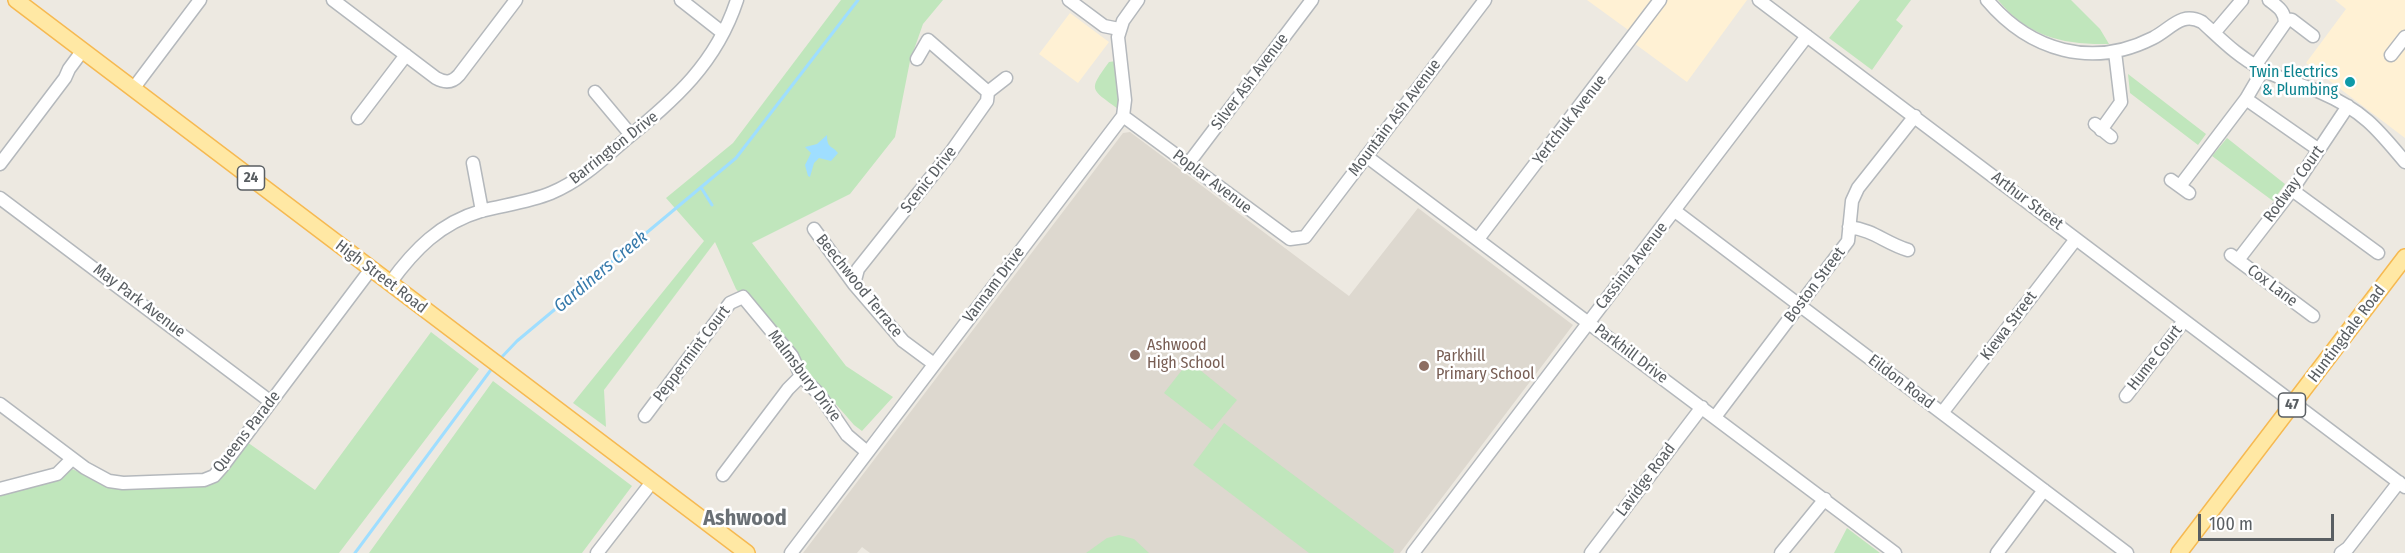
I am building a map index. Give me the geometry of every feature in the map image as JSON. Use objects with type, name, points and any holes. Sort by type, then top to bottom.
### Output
[{"type":"main road","name":"High Street Road","points":[[16,0],[34,5],[85,52],[133,89],[747,553]]},
{"type":"main road","name":"Huntingdale Road","points":[[2179,553],[2405,257]]},
{"type":"street","points":[[133,89],[200,0]]},
{"type":"street","points":[[333,0],[439,80],[449,82],[459,75],[516,0]]},
{"type":"street","points":[[681,0],[708,24],[724,30]]},
{"type":"street","name":"Barrington Drive","points":[[390,283],[428,238],[458,220],[482,211],[538,198],[583,176],[666,106],[691,81],[711,55],[737,0]]},
{"type":"street","points":[[1069,0],[1104,26],[1119,29]]},
{"type":"street","points":[[1123,116],[1125,100],[1119,29],[1138,0]]},
{"type":"street","name":"Silver Ash Avenue","points":[[1188,164],[1312,0]]},
{"type":"street","name":"Mountain Ash Avenue","points":[[1305,237],[1485,0]]},
{"type":"street","name":"Yertchuk Avenue","points":[[1478,239],[1660,0]]},
{"type":"street","name":"Arthur Street","points":[[1760,0],[2402,485]]},
{"type":"street","points":[[1987,0],[1999,15],[2019,32],[2046,45],[2068,51],[2115,52],[2154,37],[2183,18],[2196,19],[2233,51],[2259,68],[2321,92],[2348,106],[2380,130],[2405,162]]},
{"type":"street","points":[[2214,33],[2242,0]]},
{"type":"street","points":[[2180,186],[2246,99],[2259,68],[2282,28],[2285,18],[2282,10],[2269,0]]},
{"type":"street","points":[[2285,18],[2292,20],[2313,36]]},
{"type":"street","name":"Cassinia Avenue","points":[[1413,553],[1807,36]]},
{"type":"street","points":[[2391,55],[2405,37]]},
{"type":"street","points":[[917,58],[928,40],[988,92]]},
{"type":"street","points":[[0,164],[65,78],[69,69],[85,52]]},
{"type":"street","points":[[2102,130],[2121,102],[2115,52]]},
{"type":"street","points":[[358,118],[406,55]]},
{"type":"street","name":"Scenic Drive","points":[[854,284],[858,269],[951,152],[987,100],[988,92],[1006,78]]},
{"type":"street","points":[[595,92],[631,135]]},
{"type":"street","points":[[2246,99],[2319,150]]},
{"type":"street","name":"Rodway Court","points":[[2234,257],[2292,190],[2348,106]]},
{"type":"street","name":"Poplar Avenue","points":[[1123,116],[1290,239],[1305,237]]},
{"type":"street","name":"Vannam Drive","points":[[791,553],[1123,116]]},
{"type":"street","name":"Boston Street","points":[[1715,417],[1848,241],[1852,201],[1858,188],[1915,116]]},
{"type":"street","name":"Parkhill Drive","points":[[1366,156],[1895,553]]},
{"type":"street","points":[[472,163],[482,211]]},
{"type":"street","points":[[2292,190],[2378,252]]},
{"type":"street","name":"May Park Avenue","points":[[2,198],[271,402]]},
{"type":"street","name":"Eildon Road","points":[[1675,211],[2127,553]]},
{"type":"street","points":[[1849,227],[1866,229],[1892,246],[1908,250]]},
{"type":"street","name":"Beechwood Terrace","points":[[814,230],[854,284],[903,341],[934,364]]},
{"type":"street","name":"Kiewa Street","points":[[1942,413],[2076,239]]},
{"type":"street","name":"Cox Lane","points":[[2234,257],[2313,316]]},
{"type":"street","name":"Queens Parade","points":[[0,404],[93,474],[116,482],[204,480],[214,476],[222,467],[371,269]]},
{"type":"street","name":"Malmsbury Drive","points":[[742,297],[792,356],[801,376],[819,394],[847,435],[867,452]]},
{"type":"street","name":"Peppermint Court","points":[[645,416],[730,303],[742,297]]},
{"type":"street","name":"Hume Court","points":[[2126,396],[2184,321]]},
{"type":"street","points":[[723,475],[788,389],[801,376]]},
{"type":"street","name":"Lavidge Road","points":[[1590,553],[1702,407]]},
{"type":"street","points":[[0,489],[61,472],[69,456]]},
{"type":"street","points":[[597,553],[652,482]]},
{"type":"street","points":[[2341,553],[2348,548],[2402,485]]},
{"type":"street","points":[[1997,553],[2044,490]]},
{"type":"street","points":[[1781,553],[1825,500]]},
{"type":"shaded area","points":[[1587,0],[1747,0],[1687,82],[1627,38],[1631,32]]},
{"type":"shaded area","points":[[2335,0],[2405,0],[2405,138],[2306,63],[2346,9]]},
{"type":"shaded area","points":[[1070,13],[1109,42],[1078,83],[1039,54]]},
{"type":"shaded area","name":"Ashwood High School","points":[[1130,132],[1349,296],[1418,208],[1573,325],[1400,553],[870,553],[862,547],[857,553],[803,553],[1123,133]]},
{"type":"green space","points":[[841,0],[943,0],[923,24],[910,61],[895,137],[850,194],[752,243],[846,366],[893,397],[862,431],[854,425],[736,289],[715,242],[604,390],[606,427],[573,403],[704,241],[666,198],[733,143]]},
{"type":"green space","points":[[1860,0],[1911,0],[1896,20],[1903,26],[1872,70],[1829,38]]},
{"type":"green space","points":[[1998,0],[2071,0],[2100,29],[2109,44],[2077,43],[2048,36],[2022,23]]},
{"type":"green space","points":[[1116,61],[1121,99],[1118,109],[1097,93],[1095,88],[1095,84],[1109,62]]},
{"type":"green space","points":[[2128,74],[2206,134],[2198,145],[2130,93]]},
{"type":"green space","points":[[2227,138],[2285,184],[2273,201],[2212,156]]},
{"type":"green space","points":[[431,332],[479,369],[339,553],[0,553],[0,493],[70,468],[107,485],[199,486],[247,442],[315,490]]},
{"type":"green space","points":[[1189,361],[1237,400],[1212,430],[1164,393]]},
{"type":"green space","points":[[493,381],[632,486],[582,553],[369,553]]},
{"type":"green space","points":[[1224,423],[1394,550],[1393,553],[1309,553],[1193,465]]},
{"type":"green space","points":[[1847,528],[1880,553],[1834,553]]},
{"type":"green space","points":[[1119,535],[1134,539],[1149,553],[1086,553],[1107,538]]},
{"type":"water","points":[[827,135],[829,145],[838,153],[831,161],[819,158],[814,163],[810,177],[805,165],[811,153],[805,147],[817,144]]},
{"type":"waterway","name":"Gardiners Creek","points":[[499,360],[517,341],[736,158],[858,0]]},
{"type":"waterway","points":[[702,189],[712,205]]},
{"type":"waterway","name":"Gardiners Creek","points":[[355,553],[493,367]]},
{"type":"place","name":"Twin Electrics & Plumbing","points":[[2350,82]]},
{"type":"place","name":"Ashwood High School","points":[[1135,355]]},
{"type":"place","name":"Parkhill Primary School","points":[[1424,366]]},
{"type":"district","name":"Ashwood","points":[[745,519]]}]
